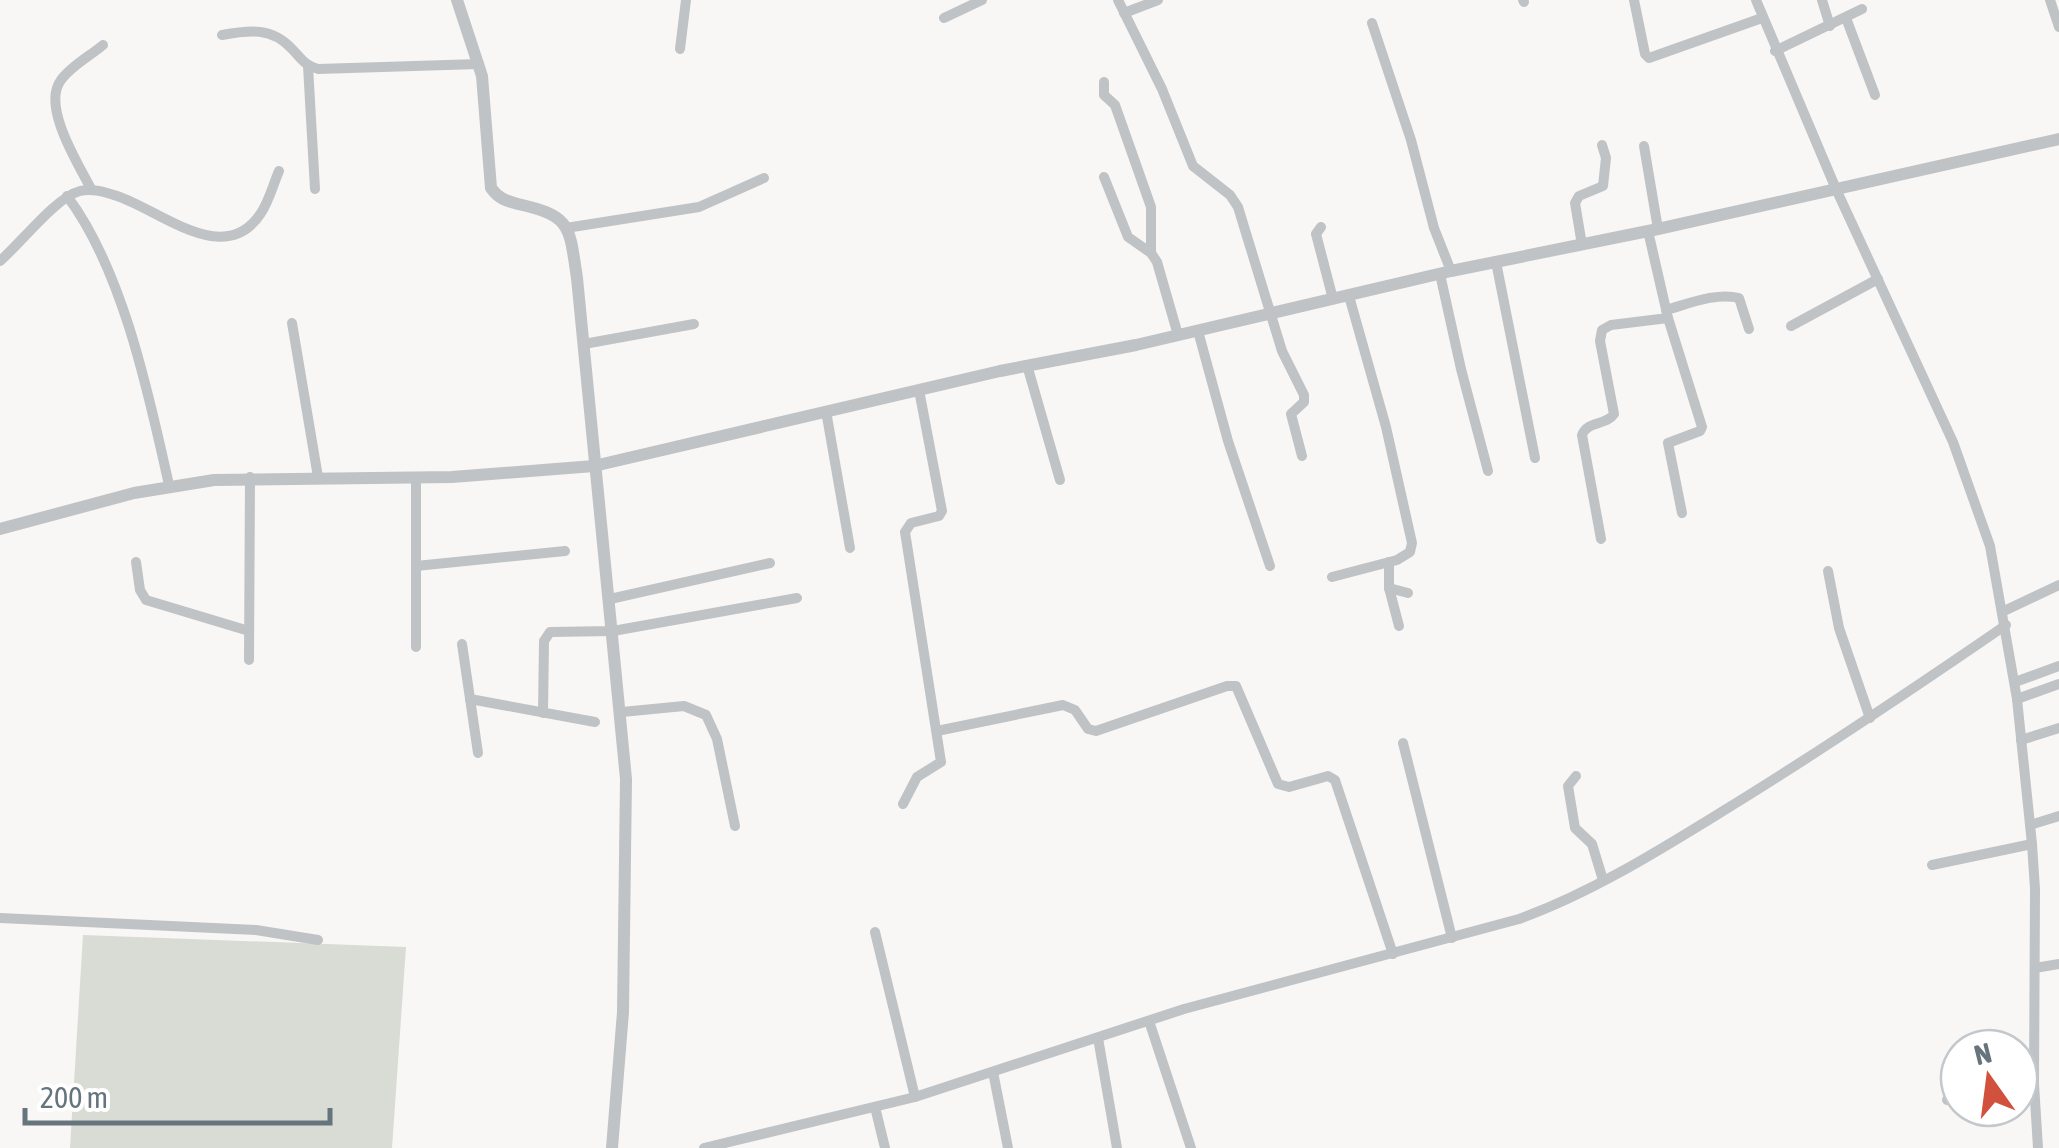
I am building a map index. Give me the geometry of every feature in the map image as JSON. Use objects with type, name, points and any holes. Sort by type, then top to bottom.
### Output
[{"type":"street","points":[[457,0],[485,94],[491,188],[504,200],[556,214],[566,228],[574,260],[626,779],[624,1012],[612,1148]]},
{"type":"street","points":[[680,49],[686,0]]},
{"type":"street","points":[[944,18],[982,0]]},
{"type":"street","points":[[1118,0],[1154,72],[1193,166],[1236,203],[1270,314],[1291,373],[1304,395],[1304,402],[1291,414],[1302,456]]},
{"type":"street","points":[[1124,13],[1158,0]]},
{"type":"street","points":[[1634,0],[1649,58],[1762,18]]},
{"type":"street","points":[[1756,0],[1836,190],[1968,480],[1990,546],[2018,699],[2032,844],[2035,1028]]},
{"type":"street","points":[[1822,0],[1830,26]]},
{"type":"street","points":[[2054,1],[2059,27]]},
{"type":"street","points":[[1775,50],[1862,9]]},
{"type":"street","points":[[1846,18],[1875,94]]},
{"type":"street","points":[[1372,23],[1411,140],[1446,272],[1460,369],[1488,471]]},
{"type":"street","points":[[222,36],[268,32],[287,43],[308,66],[328,69],[479,64]]},
{"type":"street","points":[[91,190],[62,131],[55,94],[61,80],[103,46]]},
{"type":"street","points":[[308,66],[315,189]]},
{"type":"street","points":[[1104,82],[1104,96],[1115,105],[1151,206],[1151,253]]},
{"type":"street","points":[[0,530],[169,485],[250,477],[516,474],[594,466],[1446,272],[2059,139]]},
{"type":"street","points":[[1582,245],[1575,204],[1578,196],[1603,186],[1606,158],[1602,145]]},
{"type":"street","points":[[1644,146],[1667,314],[1702,428],[1668,442],[1682,513]]},
{"type":"street","points":[[0,261],[67,196],[91,190],[144,206],[201,236],[220,238],[243,230],[258,217],[279,171]]},
{"type":"street","points":[[1104,177],[1128,237],[1151,253],[1158,266],[1178,334]]},
{"type":"street","points":[[566,228],[699,207],[764,178]]},
{"type":"street","points":[[67,196],[88,231],[124,314],[169,485]]},
{"type":"street","points":[[1321,227],[1316,234],[1333,299]]},
{"type":"street","points":[[1496,262],[1535,458]]},
{"type":"street","points":[[1791,326],[1878,279]]},
{"type":"street","points":[[1332,577],[1389,562],[1410,552],[1412,536],[1349,296]]},
{"type":"street","points":[[1601,539],[1582,435],[1590,425],[1611,419],[1614,414],[1600,336],[1605,327],[1734,296],[1741,302],[1749,329]]},
{"type":"street","points":[[292,324],[318,477]]},
{"type":"street","points":[[584,344],[694,324]]},
{"type":"street","points":[[1198,331],[1228,441],[1270,566]]},
{"type":"street","points":[[1027,366],[1060,480]]},
{"type":"street","points":[[904,804],[917,777],[941,762],[905,532],[911,524],[938,516],[942,511],[919,390]]},
{"type":"street","points":[[826,411],[850,548]]},
{"type":"street","points":[[248,660],[250,477]]},
{"type":"street","points":[[416,477],[416,647]]},
{"type":"street","points":[[416,566],[565,551]]},
{"type":"street","points":[[136,562],[140,590],[146,600],[248,632]]},
{"type":"street","points":[[1389,562],[1388,588],[1398,626]]},
{"type":"street","points":[[610,599],[770,563]]},
{"type":"street","points":[[1828,571],[1842,639],[1870,718]]},
{"type":"street","points":[[2004,611],[2059,586]]},
{"type":"street","points":[[1388,588],[1408,593]]},
{"type":"street","points":[[543,712],[546,635],[562,630],[613,631],[797,598]]},
{"type":"street","points":[[704,1148],[915,1097],[1257,988],[1452,938],[1550,908],[1677,840],[1870,718],[2006,625]]},
{"type":"street","points":[[462,644],[478,753]]},
{"type":"street","points":[[2015,682],[2059,666]]},
{"type":"street","points":[[2018,699],[2059,684]]},
{"type":"street","points":[[937,731],[1063,705],[1072,707],[1088,729],[1096,731],[1236,686],[1278,784],[1289,788],[1328,776],[1335,780],[1393,954]]},
{"type":"street","points":[[470,699],[596,722]]},
{"type":"street","points":[[622,712],[684,706],[706,715],[717,738],[735,826]]},
{"type":"street","points":[[2021,740],[2059,728]]},
{"type":"street","points":[[1403,743],[1452,938]]},
{"type":"street","points":[[1576,776],[1568,786],[1575,828],[1592,844],[1604,880]]},
{"type":"street","points":[[2030,825],[2059,816]]},
{"type":"street","points":[[1932,865],[2032,844]]},
{"type":"street","points":[[0,918],[256,930],[318,940]]},
{"type":"street","points":[[874,932],[915,1097]]},
{"type":"street","points":[[2036,968],[2059,964]]},
{"type":"street","points":[[1150,1021],[1191,1148]]},
{"type":"street","points":[[1098,1038],[1117,1148]]},
{"type":"street","points":[[992,1072],[1008,1148]]},
{"type":"street","points":[[876,1107],[885,1148]]},
{"type":"shaded area","points":[[83,935],[406,947],[392,1148],[70,1148]]}]
